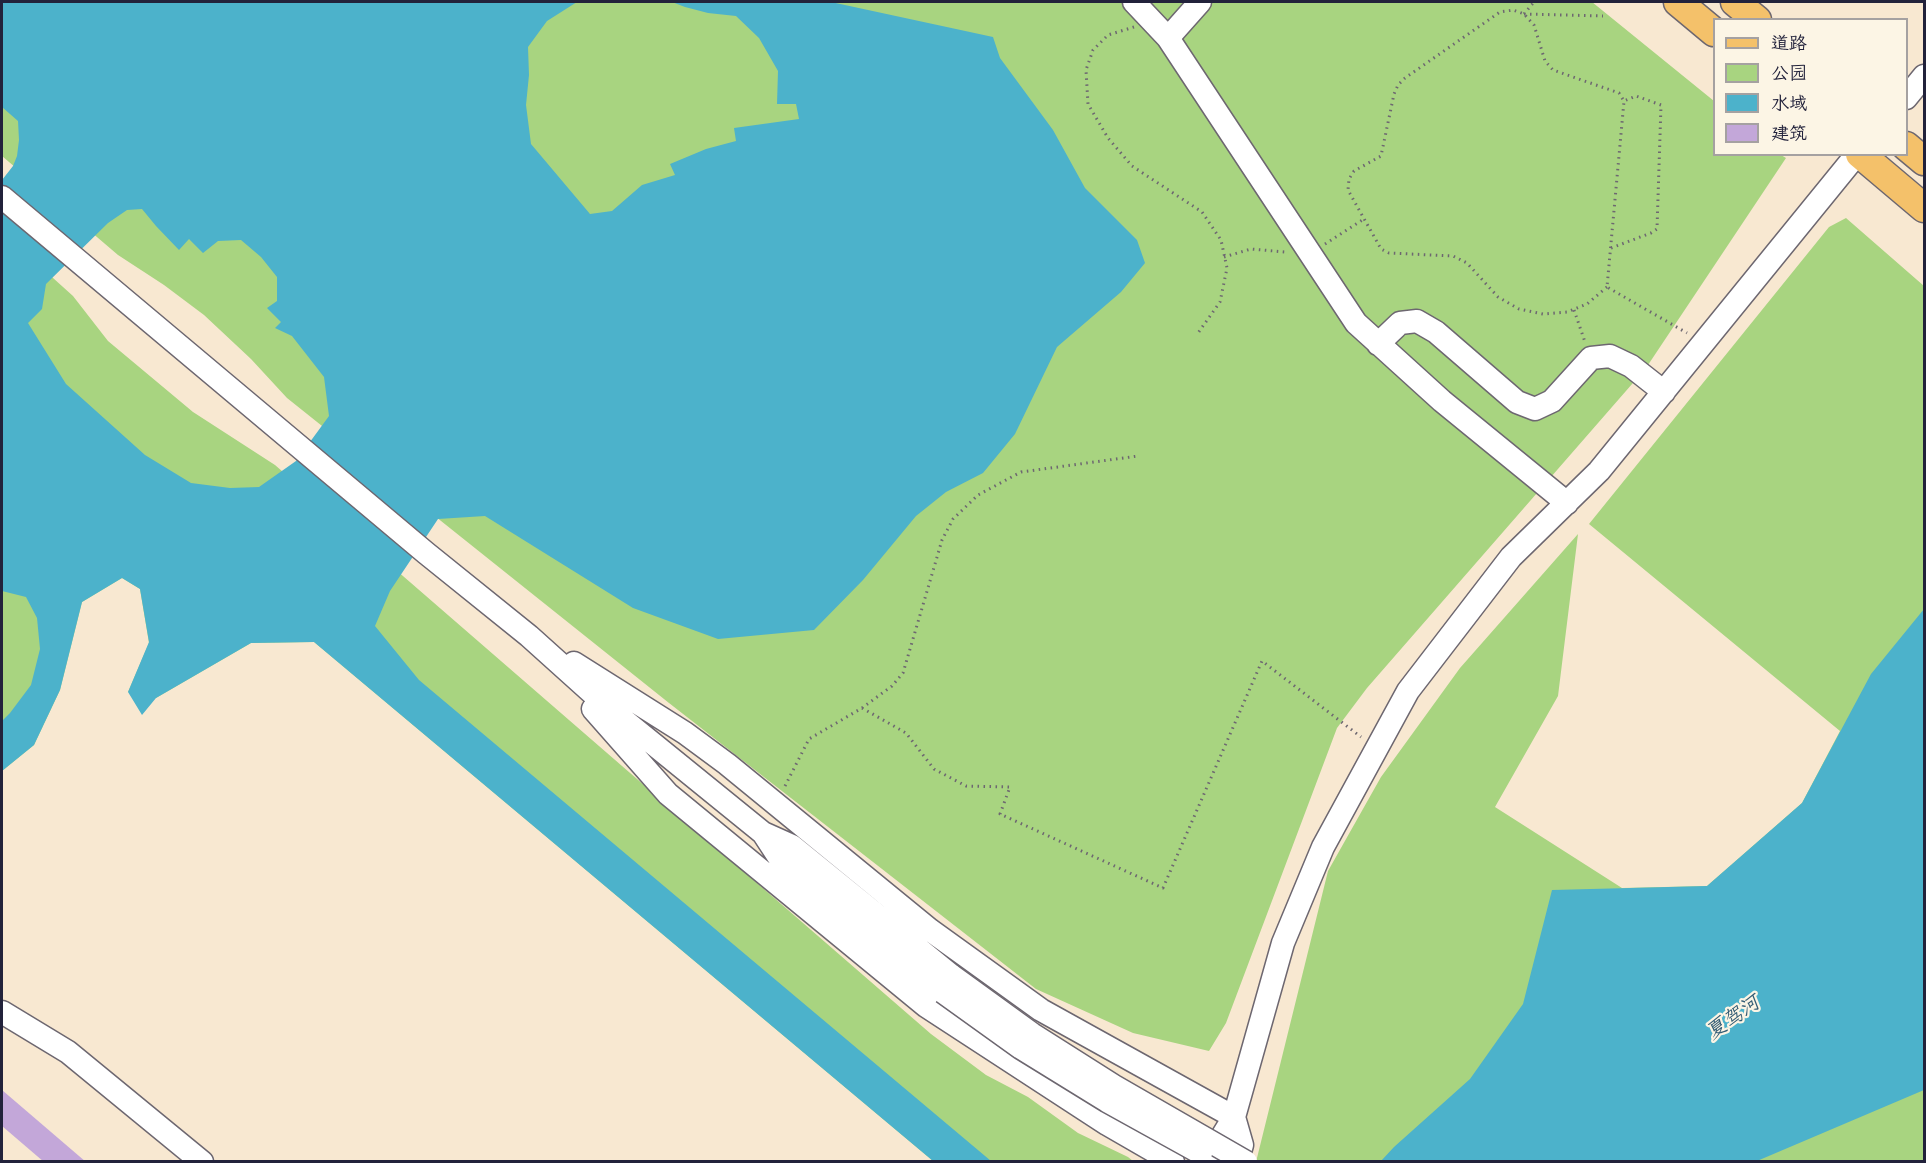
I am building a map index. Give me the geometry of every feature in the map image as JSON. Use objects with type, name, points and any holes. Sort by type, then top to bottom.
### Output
[{"type":"main road","points":[[1678,2],[1713,31]]},
{"type":"main road","points":[[1735,2],[1755,18]]},
{"type":"main road","points":[[1908,148],[1924,161]]},
{"type":"main road","points":[[1860,156],[1924,208]]},
{"type":"street","points":[[1134,2],[1160,30],[1356,323],[1442,401],[1567,503]]},
{"type":"street","points":[[1160,30],[1200,2]]},
{"type":"street","points":[[1908,96],[1924,76]]},
{"type":"street","points":[[1210,1161],[1215,1148],[1234,1117],[1283,943],[1323,847],[1408,691],[1511,557],[1599,471],[1856,156]]},
{"type":"street","points":[[2,197],[426,553],[529,636],[609,708],[763,833],[792,846],[1021,1048],[1215,1161]]},
{"type":"street","points":[[1378,344],[1400,323],[1417,321],[1436,332],[1517,402],[1535,409],[1552,401],[1591,358],[1610,356],[1630,366],[1664,392]]},
{"type":"street","points":[[529,636],[685,733],[776,803],[930,930],[1041,1010],[1234,1117],[1242,1145],[1237,1161]]},
{"type":"street","points":[[529,636],[668,794],[926,1006],[1107,1124],[1173,1161]]},
{"type":"street","points":[[947,984],[1114,1086],[1246,1161]]},
{"type":"street","points":[[2,1012],[68,1052],[201,1161]]},
{"type":"path","points":[[1524,14],[1534,2]]},
{"type":"path","points":[[1524,14],[1534,25],[1545,61],[1553,70],[1619,93],[1624,101],[1607,287],[1587,304],[1574,310],[1543,314],[1519,309],[1498,297],[1467,263],[1452,256],[1389,253],[1381,249],[1348,190],[1349,179],[1354,171],[1381,156],[1398,85],[1500,12],[1513,10],[1524,14],[1603,16]]},
{"type":"path","points":[[1160,30],[1108,35],[1093,50],[1086,70],[1088,104],[1108,138],[1132,166],[1202,212],[1221,240],[1227,268],[1220,302],[1198,333]]},
{"type":"path","points":[[1611,248],[1657,229],[1661,105],[1636,96],[1624,101]]},
{"type":"path","points":[[1224,257],[1251,249],[1310,254],[1364,219]]},
{"type":"path","points":[[1607,287],[1704,343]]},
{"type":"path","points":[[1574,310],[1591,358]]},
{"type":"path","points":[[776,803],[809,739],[862,708],[892,686],[903,673],[942,540],[953,519],[978,495],[1021,472],[1138,456]]},
{"type":"path","points":[[862,708],[906,733],[934,769],[966,786],[1010,787],[1000,814],[1163,888],[1262,661],[1376,749]]},
{"type":"green space","points":[[2,2],[1592,2],[1713,100],[1713,156],[1783,156],[1786,158],[1646,368],[1367,688],[1337,728],[1226,1023],[1209,1051],[1133,1033],[1036,989],[669,703],[287,398],[251,359],[204,315],[118,255],[2,156]]},
{"type":"green space","points":[[1846,218],[1924,286],[1924,1161],[1256,1162],[1328,871],[1381,777],[1460,668],[1578,534],[1558,696],[1495,807],[1622,888],[1707,886],[1802,803],[1840,731],[1589,524],[1829,227]]},
{"type":"green space","points":[[2,232],[73,296],[108,341],[193,412],[275,465],[931,1034],[986,1075],[1028,1097],[1078,1133],[1133,1161],[933,1161],[314,642],[251,643],[156,698],[128,692],[149,643],[140,589],[122,578],[82,602],[60,690],[34,745],[2,771]]},
{"type":"water","points":[[2,2],[577,2],[547,21],[528,47],[529,75],[526,105],[531,144],[590,214],[612,211],[642,185],[675,175],[670,164],[706,149],[736,141],[734,128],[799,119],[796,104],[777,104],[778,71],[759,38],[736,16],[708,13],[672,2],[831,2],[993,37],[1000,58],[1053,130],[1085,188],[1137,240],[1145,263],[1121,292],[1057,347],[1015,434],[983,473],[946,492],[916,516],[863,580],[814,630],[718,639],[633,608],[485,516],[438,519],[390,591],[375,626],[419,680],[991,1161],[933,1161],[314,642],[251,643],[156,698],[142,715],[128,692],[149,642],[140,589],[122,578],[82,602],[60,690],[34,745],[2,771],[2,721],[31,685],[40,649],[37,618],[26,597],[2,591],[2,180],[13,166],[19,140],[18,121],[2,107]],"holes":[[[142,209],[179,250],[189,239],[203,253],[218,241],[241,240],[261,257],[277,277],[277,301],[267,308],[281,322],[275,328],[292,336],[324,377],[329,416],[296,461],[259,487],[230,488],[191,483],[145,455],[66,384],[28,323],[42,309],[46,284],[108,223],[127,210]]]},
{"type":"water","name":"夏驾河","points":[[1924,609],[1924,1090],[1757,1161],[1381,1161],[1470,1079],[1523,1004],[1552,890],[1707,886],[1802,803],[1871,674]]},
{"type":"building","points":[[2,1090],[86,1162],[44,1162],[2,1126]]}]
